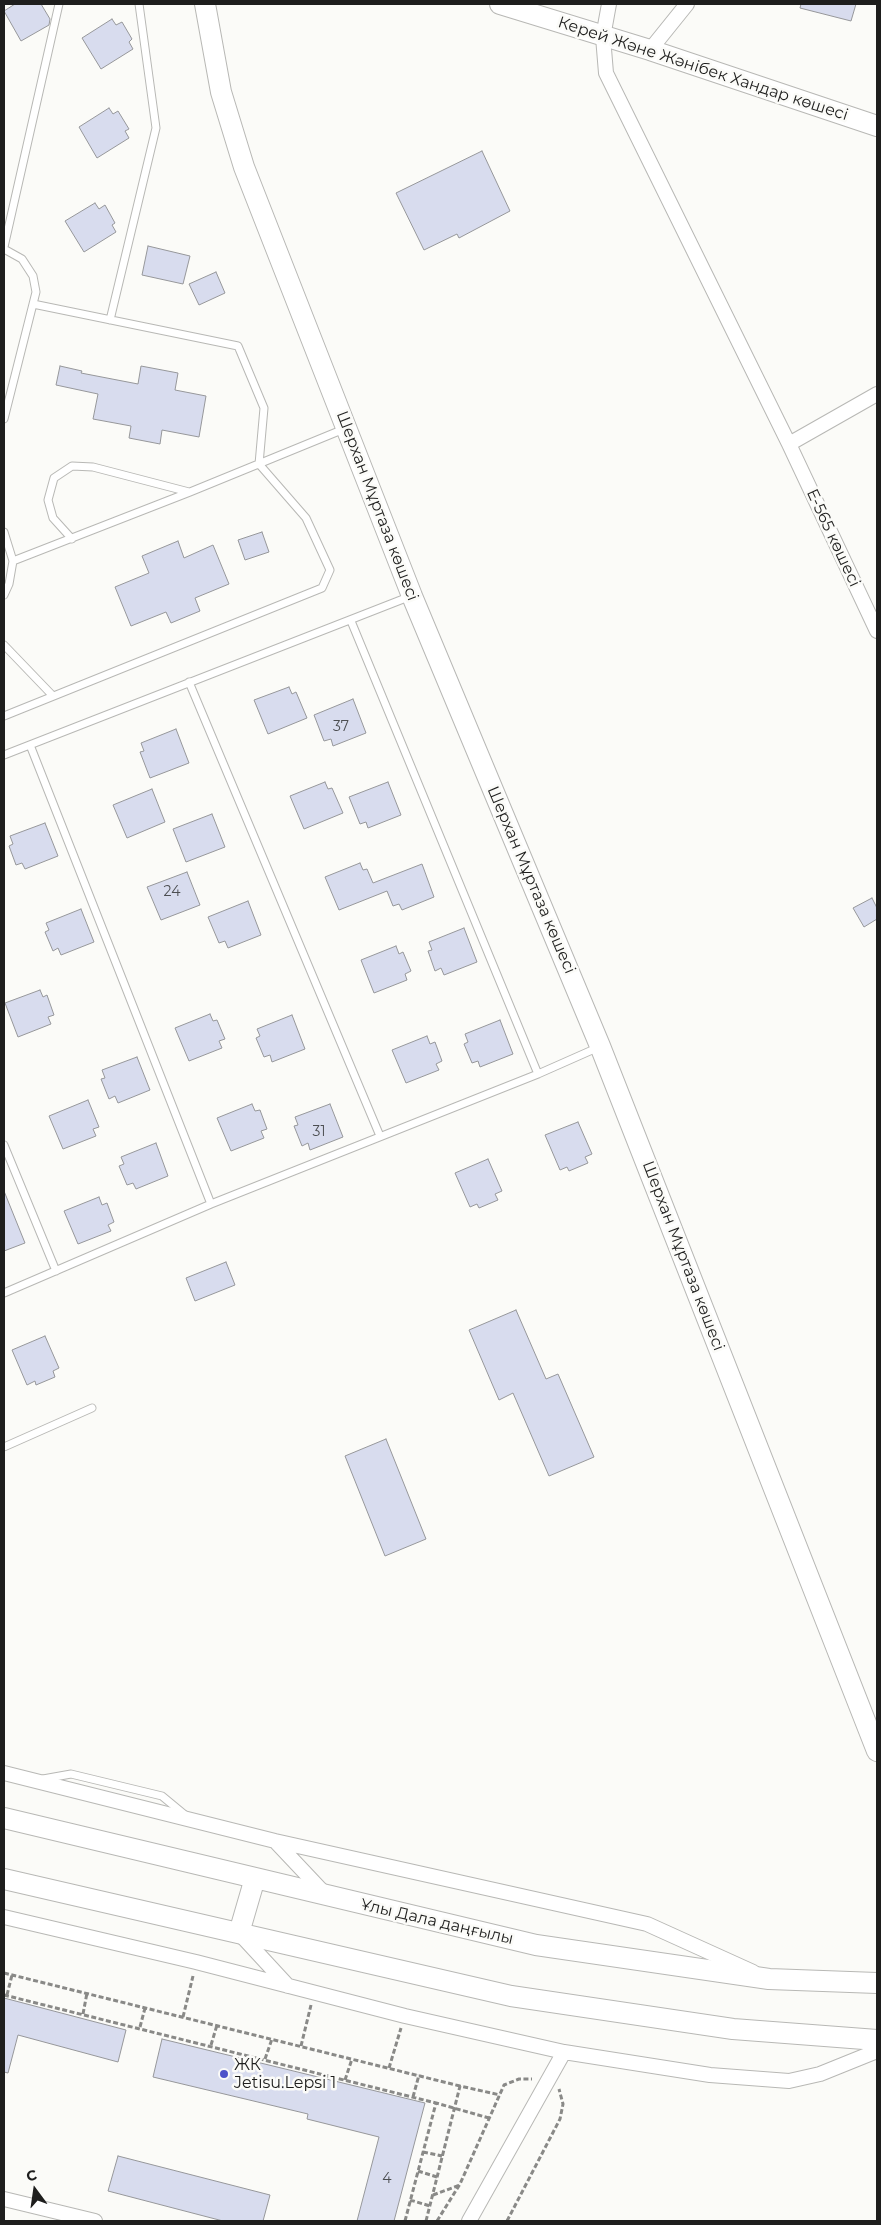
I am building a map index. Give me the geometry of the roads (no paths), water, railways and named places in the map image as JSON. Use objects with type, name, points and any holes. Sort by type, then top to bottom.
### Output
[{"type":"main road","name":"Шерхан Мұртаза көшесі","points":[[205,4],[221,92],[244,167],[412,596],[600,1046],[877,1751]]},
{"type":"main road","name":"Керей Және Жәнібек Хандар көшесі","points":[[500,4],[650,50],[877,126]]},
{"type":"main road","name":"Ұлы Дала даңғылы","points":[[4,1818],[536,1945],[770,1979],[877,1983]]},
{"type":"main road","points":[[239,1933],[255,1878]]},
{"type":"main road","points":[[4,1879],[511,1996],[733,2029],[877,2040]]},
{"type":"street","name":"Е-565 көшесі","points":[[609,4],[603,37],[606,74],[789,444],[877,632]]},
{"type":"street","points":[[650,50],[687,4]]},
{"type":"street","points":[[789,444],[877,394]]},
{"type":"street","points":[[4,1773],[275,1841],[647,1924],[770,1979]]},
{"type":"street","points":[[275,1841],[328,1896]]},
{"type":"street","points":[[4,1917],[196,1962],[405,2016],[564,2052],[710,2075],[789,2081],[820,2074],[877,2051]]},
{"type":"street","points":[[239,1933],[288,1986]]},
{"type":"street","points":[[469,2221],[564,2052]]},
{"type":"street","points":[[4,2199],[95,2221]]},
{"type":"lane","points":[[4,419],[36,292],[33,276],[22,259],[4,248],[59,4]]},
{"type":"lane","points":[[110,320],[156,128],[138,4]]},
{"type":"lane","points":[[4,716],[322,588],[330,570],[306,518],[259,464],[264,408],[238,346],[33,304]]},
{"type":"lane","points":[[13,561],[347,428]]},
{"type":"lane","points":[[72,539],[53,518],[48,500],[54,478],[72,466],[93,466],[190,492]]},
{"type":"lane","points":[[4,532],[13,561],[9,584],[4,595]]},
{"type":"lane","points":[[4,756],[412,596]]},
{"type":"lane","points":[[350,621],[538,1074]]},
{"type":"lane","points":[[4,645],[53,696]]},
{"type":"lane","points":[[189,682],[380,1136]]},
{"type":"lane","points":[[30,745],[211,1204]]},
{"type":"lane","points":[[4,1293],[211,1204],[538,1074],[600,1046]]},
{"type":"lane","points":[[4,1145],[56,1271]]},
{"type":"lane","points":[[4,1447],[92,1408]]},
{"type":"place","name":"ЖК Jetisu.Lepsi 1","points":[[224,2074]]}]
